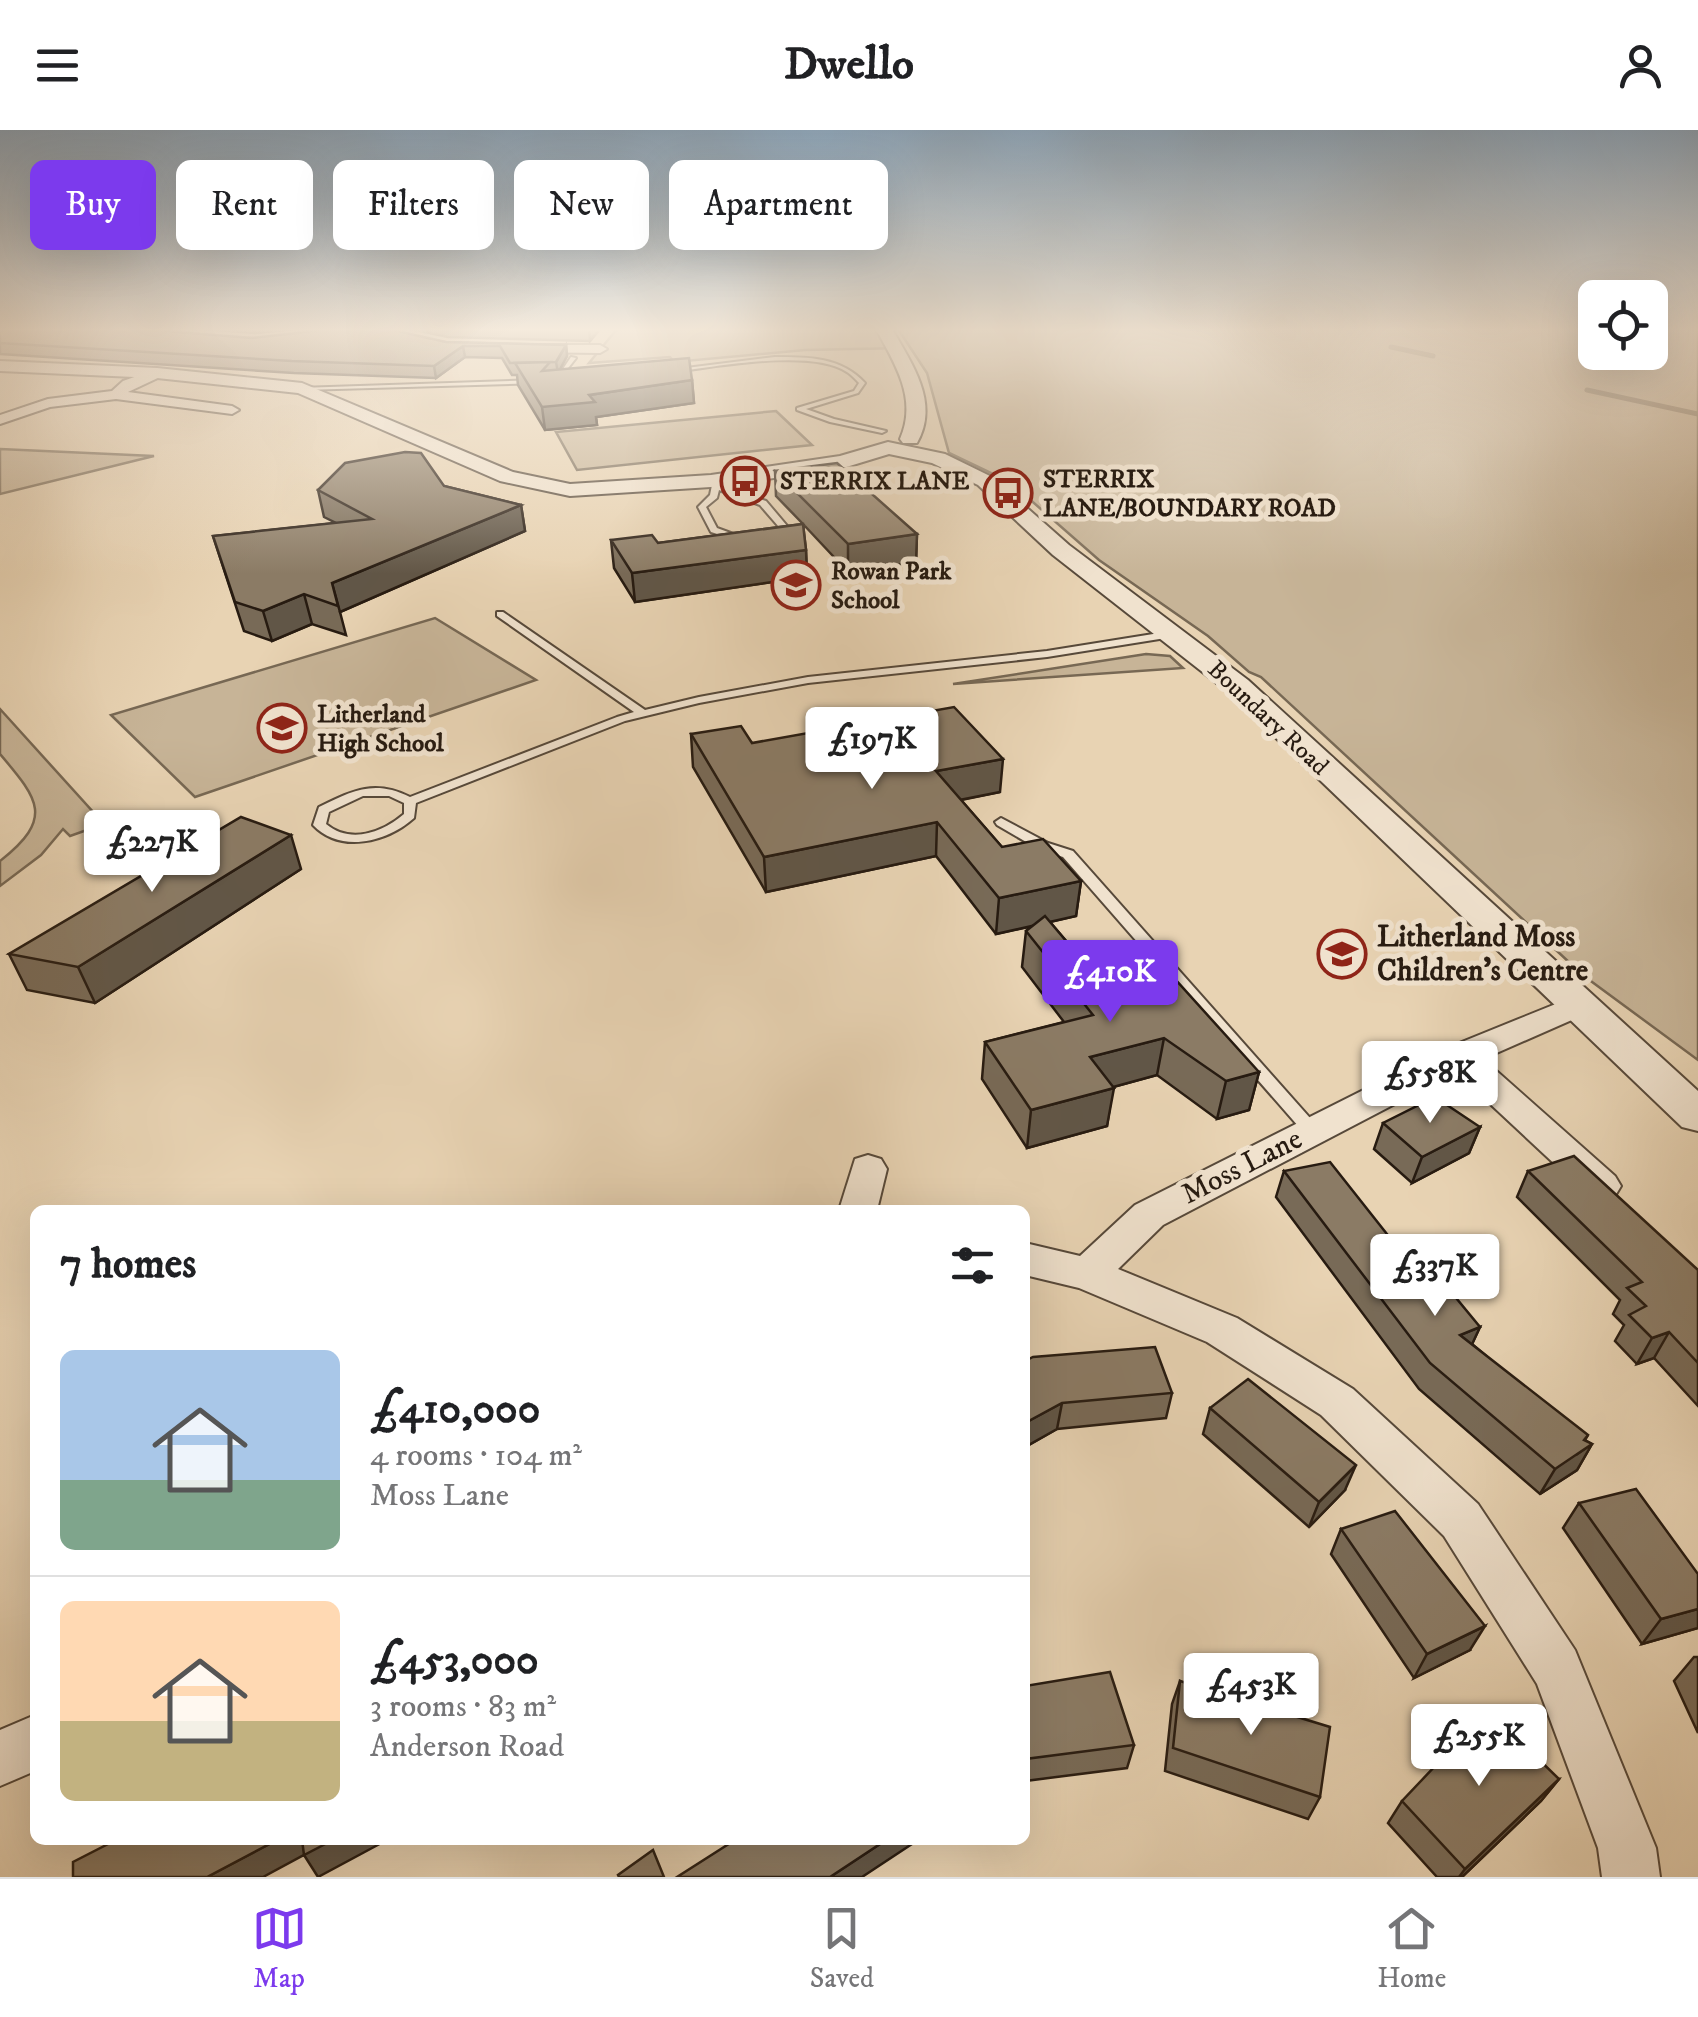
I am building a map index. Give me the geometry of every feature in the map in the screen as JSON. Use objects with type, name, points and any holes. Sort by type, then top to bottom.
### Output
[{"type":"street","points":[[1,420],[27,411]]},
{"type":"street","points":[[185,418],[204,411]]},
{"type":"street","points":[[354,411],[507,477],[538,487],[599,490],[713,484],[819,465],[886,440],[915,418]]},
{"type":"street","points":[[886,440],[903,446],[910,439],[918,424],[915,411]]},
{"type":"street","name":"Boundary Road","points":[[910,439],[985,482],[1061,550],[1238,686],[1698,1116]]},
{"type":"street","points":[[819,465],[842,454],[856,440]]},
{"type":"street","name":"Boundary Road","points":[[856,440],[870,447],[886,440],[938,458]]},
{"type":"street","name":"Boundary Road","points":[[1578,1005],[1698,1090]]},
{"type":"street","name":"Moss Lane","points":[[1087,1274],[1150,1215],[1458,1056],[1578,1005]]},
{"type":"street","points":[[1458,1056],[1625,1207]]},
{"type":"street","points":[[859,1205],[868,1169]]},
{"type":"street","points":[[1030,1261],[1087,1274],[1222,1330],[1337,1402],[1461,1520],[1558,1668],[1627,1848],[1632,1877]]},
{"type":"street","points":[[0,1760],[30,1745]]},
{"type":"lane","points":[[805,411],[886,440]]},
{"type":"lane","points":[[832,421],[856,440]]},
{"type":"lane","points":[[713,484],[762,503],[784,527],[782,532],[759,539],[736,539],[714,530],[702,507],[714,496],[713,484]]},
{"type":"lane","points":[[500,614],[644,714]]},
{"type":"lane","points":[[410,801],[410,815],[404,823],[379,834],[335,836],[319,826],[323,810],[346,796],[391,792],[410,801],[644,714],[808,680],[1047,654],[1172,634]]},
{"type":"lane","points":[[1001,822],[1043,846],[1068,854],[1312,1131]]},
{"type":"shaded area","points":[[776,411],[812,445],[577,470],[556,432]]},
{"type":"shaded area","points":[[937,411],[1698,411],[1698,1060],[1584,976],[1261,677],[1099,560],[1010,482],[949,453]]},
{"type":"shaded area","points":[[0,449],[154,456],[0,494]]},
{"type":"shaded area","points":[[435,618],[536,680],[195,797],[111,715]]},
{"type":"shaded area","points":[[1146,654],[1170,656],[1183,668],[953,684]]},
{"type":"shaded area","points":[[0,709],[104,824],[70,836],[63,829],[41,855],[0,886],[0,861],[29,832],[35,808],[24,784],[0,754]]},
{"type":"building","points":[[405,452],[421,453],[444,486],[521,505],[332,583],[338,606],[304,594],[263,611],[235,602],[213,536],[372,519],[318,490],[345,463]]},
{"type":"building","points":[[837,463],[917,534],[848,544],[775,471]]},
{"type":"building","points":[[803,524],[806,550],[632,573],[611,540],[652,535],[658,543]]},
{"type":"building","points":[[954,707],[1003,759],[936,771],[1002,847],[1043,839],[1081,881],[999,898],[937,822],[764,857],[691,734],[741,726],[752,743]]},
{"type":"building","points":[[241,817],[291,835],[78,967],[9,954]]},
{"type":"building","points":[[1045,916],[1084,962],[1146,947],[1259,1072],[1226,1081],[1164,1038],[1090,1057],[1114,1088],[1031,1110],[985,1042],[1093,1015],[1026,931]]},
{"type":"building","points":[[1435,1097],[1480,1127],[1422,1157],[1383,1123]]},
{"type":"building","points":[[1574,1156],[1698,1270],[1698,1363],[1669,1332],[1652,1338],[1629,1315],[1646,1306],[1627,1288],[1642,1282],[1528,1171]]},
{"type":"building","points":[[1330,1162],[1432,1291],[1447,1287],[1480,1327],[1460,1335],[1588,1435],[1584,1440],[1592,1444],[1555,1469],[1430,1363],[1284,1171]]},
{"type":"building","points":[[1155,1347],[1172,1393],[1062,1403],[1030,1420],[1033,1357]]},
{"type":"building","points":[[1248,1379],[1356,1465],[1319,1502],[1210,1408]]},
{"type":"building","points":[[1636,1489],[1698,1574],[1698,1609],[1661,1619],[1579,1503]]},
{"type":"building","points":[[1395,1511],[1485,1626],[1427,1654],[1341,1529]]},
{"type":"building","points":[[1110,1672],[1134,1745],[1030,1758],[1030,1685]]},
{"type":"building","points":[[1180,1681],[1330,1727],[1320,1797],[1173,1748]]},
{"type":"building","points":[[1488,1710],[1559,1779],[1465,1869],[1402,1801]]},
{"type":"building","points":[[106,1845],[268,1845],[207,1877],[73,1877],[73,1862]]},
{"type":"building","points":[[303,1845],[323,1845],[304,1855]]},
{"type":"building","points":[[727,1845],[878,1845],[830,1877],[677,1877]]},
{"type":"building","points":[[653,1850],[664,1877],[619,1877],[618,1875]]},
{"type":"waterway","points":[[1682,411],[1698,414]]},
{"type":"place","name":"STERRIX LANE","points":[[745,481]]},
{"type":"place","name":"STERRIX LANE/BOUNDARY ROAD","points":[[1008,493]]},
{"type":"place","name":"Rowan Park School","points":[[796,585]]},
{"type":"place","name":"Litherland High School","points":[[282,728]]},
{"type":"place","name":"Litherland Moss Children's Centre","points":[[1342,954]]}]
